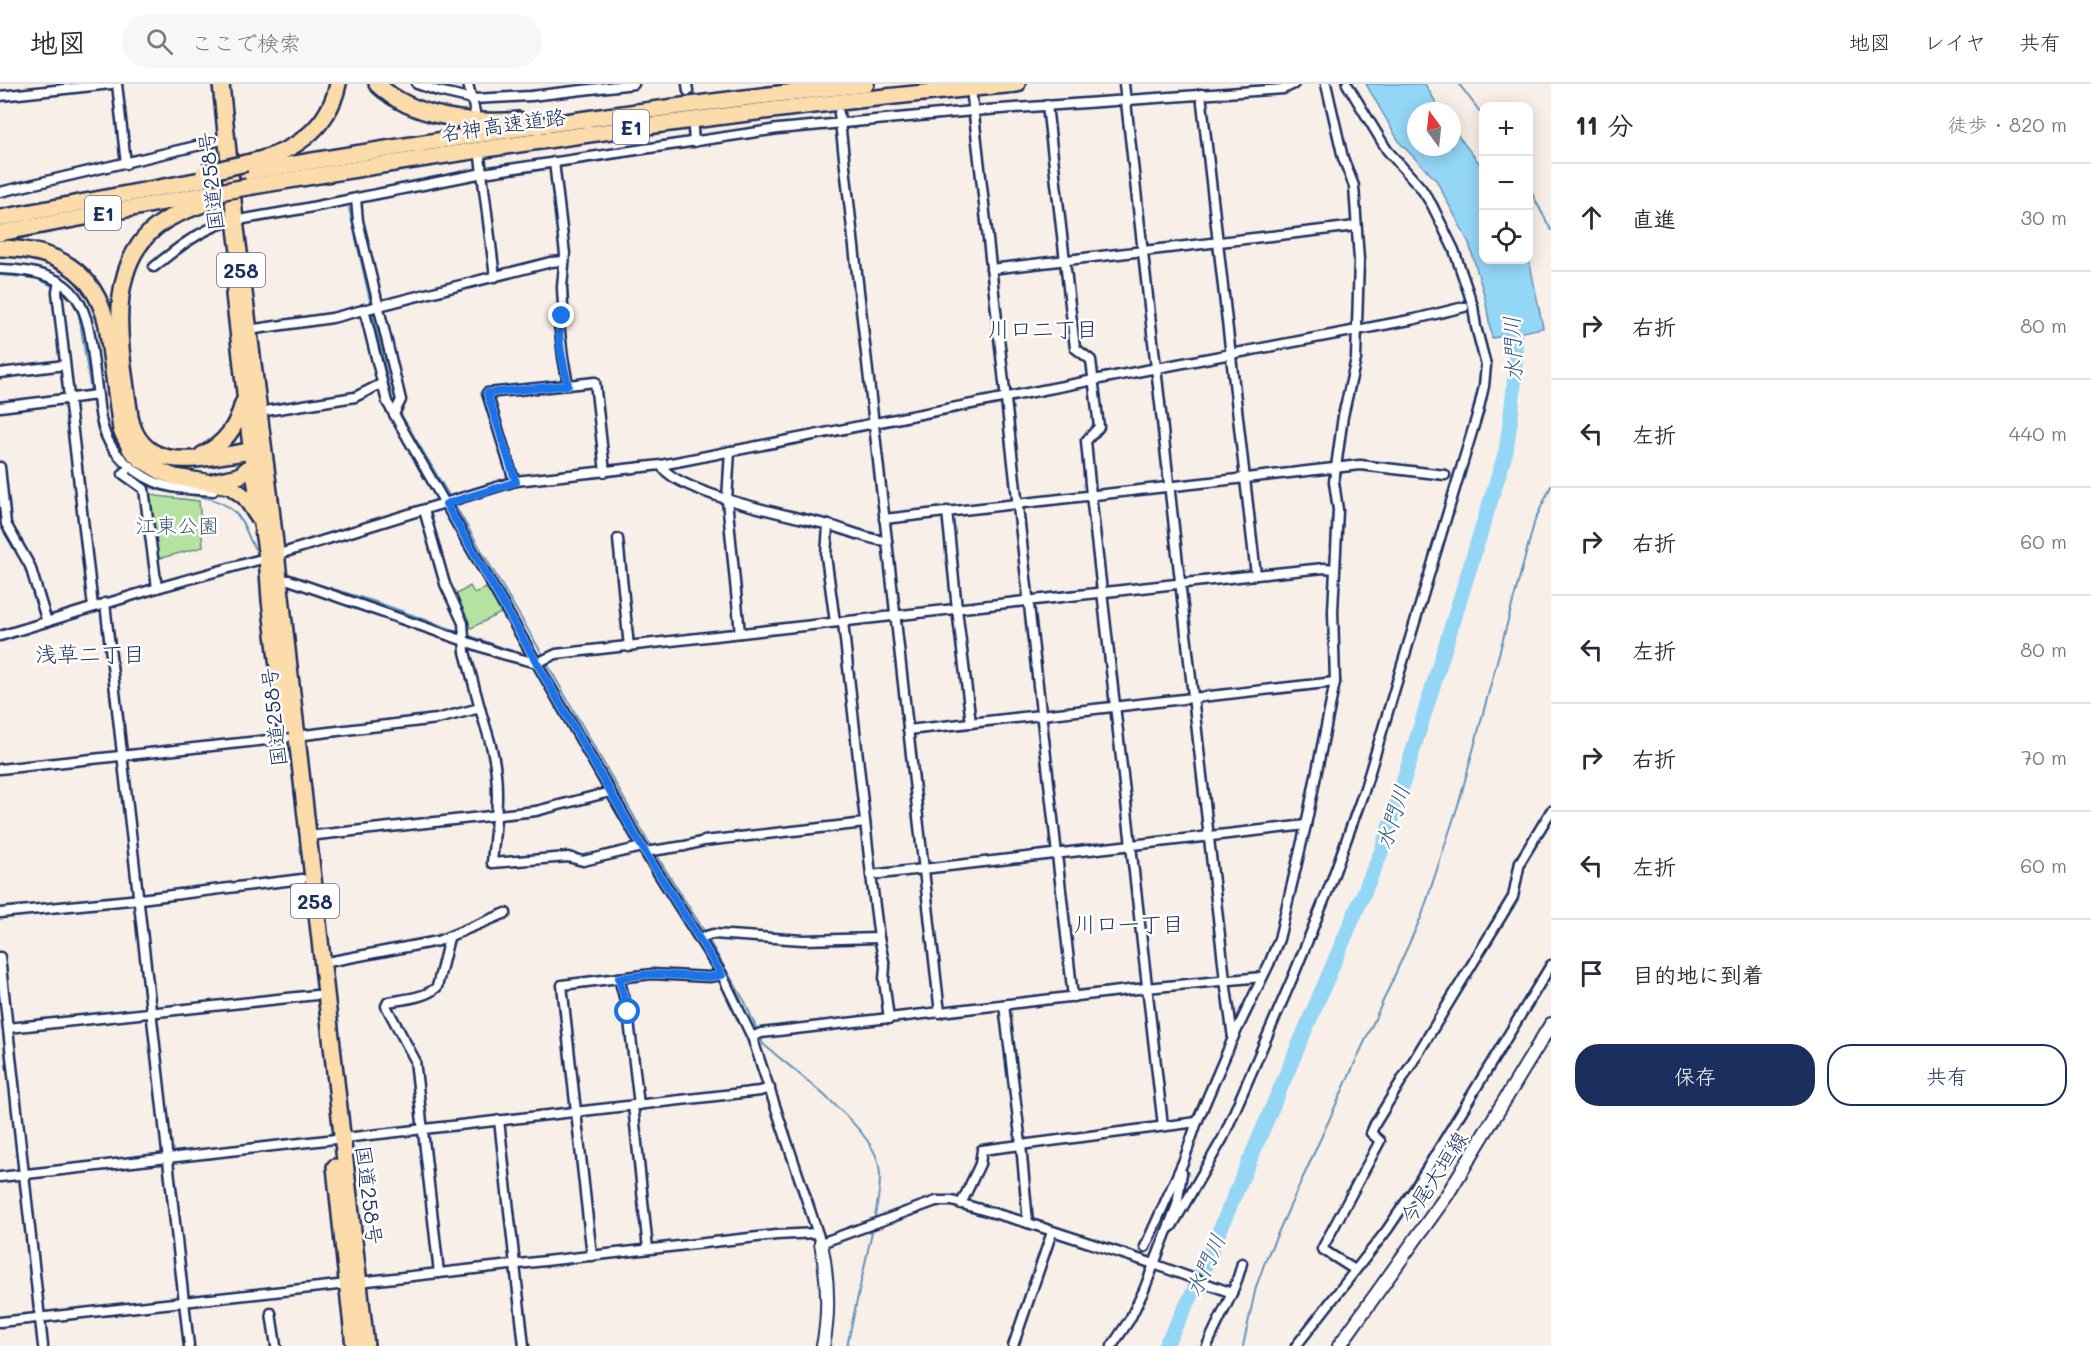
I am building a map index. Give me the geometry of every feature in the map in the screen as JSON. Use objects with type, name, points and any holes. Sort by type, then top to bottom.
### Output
[{"type":"highway","name":"国道258号","points":[[210,84],[222,140]]},
{"type":"highway","name":"国道258号","points":[[220,84],[222,140],[244,387],[272,556],[291,737],[308,836],[353,1283],[366,1346]]},
{"type":"highway","points":[[256,457],[176,460],[158,455],[142,444],[133,428],[122,339],[120,302],[125,270],[144,238],[179,213],[207,187],[247,179],[276,155],[306,138],[324,118],[338,84]]},
{"type":"highway","points":[[377,84],[393,96],[420,109],[455,117],[493,121],[568,116],[737,95],[816,89]]},
{"type":"highway","name":"名神高速道路","points":[[0,233],[207,187],[528,127],[716,101],[866,84]]},
{"type":"highway","name":"名神高速道路","points":[[247,179],[330,177],[384,164],[719,116],[934,91],[1017,84]]},
{"type":"highway","name":"名神高速道路","points":[[0,218],[74,203],[207,187]]},
{"type":"highway","name":"国道258号","points":[[231,221],[259,412],[256,457],[261,523],[279,580],[302,879],[337,1139]]},
{"type":"highway","points":[[0,248],[21,249],[51,256],[68,264],[92,287],[103,310],[110,342],[118,419],[125,441],[140,459],[175,477],[211,486],[230,486],[252,505],[261,523]]},
{"type":"highway","points":[[185,460],[218,447],[232,432],[241,412],[244,387]]},
{"type":"highway","points":[[211,486],[239,476],[256,457]]},
{"type":"highway","name":"国道258号","points":[[353,1283],[354,1346]]},
{"type":"main road","name":"今尾大垣線","points":[[1339,1346],[1447,1195],[1551,1024]]},
{"type":"main road","points":[[819,1238],[828,1293],[823,1346]]},
{"type":"street","points":[[0,96],[111,84]]},
{"type":"street","points":[[117,84],[126,164]]},
{"type":"street","points":[[417,84],[473,99],[531,96],[634,84]]},
{"type":"street","points":[[468,84],[475,112]]},
{"type":"street","points":[[1124,84],[1141,250],[1233,1038]]},
{"type":"street","points":[[154,267],[178,248],[218,225],[231,221],[483,173],[778,129],[1047,105],[1283,89],[1294,84]]},
{"type":"street","points":[[1145,1246],[1184,1160],[1197,1122],[1233,1038],[1279,939],[1306,825],[1335,682],[1334,569],[1338,510],[1334,482],[1343,416],[1356,359],[1359,260],[1354,186],[1343,158],[1326,84]]},
{"type":"street","points":[[1168,1229],[1172,1226],[1223,1138],[1329,888],[1365,788],[1484,386],[1486,365],[1473,306],[1454,250],[1432,205],[1421,188],[1387,150],[1347,84]]},
{"type":"street","points":[[1201,94],[1256,575]]},
{"type":"street","points":[[972,97],[1073,997]]},
{"type":"street","points":[[1047,105],[1075,348],[1090,360],[1094,380],[1099,427],[1086,441],[1163,1126]]},
{"type":"street","points":[[839,113],[940,1013]]},
{"type":"street","points":[[693,129],[694,142]]},
{"type":"street","points":[[0,192],[222,140]]},
{"type":"street","points":[[480,157],[495,277]]},
{"type":"street","points":[[554,162],[565,254],[563,306],[559,324],[562,357],[568,385]]},
{"type":"street","points":[[356,199],[381,384],[387,402],[396,410],[543,661],[610,792],[704,937],[722,975],[756,1035],[770,1088],[819,1238]]},
{"type":"street","points":[[991,269],[1356,226]]},
{"type":"street","points":[[248,330],[332,318],[552,262],[564,261]]},
{"type":"street","points":[[0,269],[38,273],[58,287],[75,293],[86,312],[94,395],[106,437],[113,449],[130,467],[152,481],[172,488],[211,486]]},
{"type":"street","points":[[58,287],[93,607]]},
{"type":"street","points":[[371,307],[401,400],[396,410]]},
{"type":"street","points":[[0,636],[516,482],[661,465],[1356,331],[1464,307]]},
{"type":"street","points":[[0,372],[65,365]]},
{"type":"street","points":[[516,482],[487,393],[595,382],[605,472]]},
{"type":"street","points":[[259,412],[355,398],[381,384]]},
{"type":"street","points":[[0,407],[69,395],[94,395]]},
{"type":"street","points":[[730,451],[727,500],[740,633]]},
{"type":"street","points":[[661,465],[664,471],[677,480],[727,500],[887,542]]},
{"type":"street","points":[[884,519],[1017,502],[1359,465],[1445,474]]},
{"type":"street","points":[[0,466],[6,524],[30,566],[47,622]]},
{"type":"street","points":[[130,467],[123,474],[144,489],[157,588]]},
{"type":"street","points":[[424,510],[464,635],[465,652],[493,754],[497,797],[492,863],[568,857],[583,861],[685,846],[704,841],[865,823]]},
{"type":"street","points":[[947,511],[971,723]]},
{"type":"street","points":[[828,525],[826,556],[839,622],[879,938],[885,966],[884,980],[889,1018]]},
{"type":"street","points":[[618,539],[628,646]]},
{"type":"street","points":[[279,580],[289,580],[464,635],[502,654],[543,661],[556,654],[1256,575],[1334,569]]},
{"type":"street","points":[[105,603],[189,1346]]},
{"type":"street","points":[[908,730],[1335,682]]},
{"type":"street","points":[[0,769],[437,719],[480,708]]},
{"type":"street","points":[[308,836],[536,811],[610,792]]},
{"type":"street","points":[[1355,1270],[1322,1249],[1380,1141],[1371,1133],[1513,897],[1520,862],[1551,810]]},
{"type":"street","points":[[871,875],[1306,825]]},
{"type":"street","points":[[0,913],[302,879]]},
{"type":"street","points":[[322,963],[449,938],[506,913]]},
{"type":"street","points":[[704,937],[803,940],[879,938]]},
{"type":"street","points":[[439,1273],[415,1060],[386,1006],[388,1002],[433,991],[437,987],[449,938]]},
{"type":"street","points":[[0,957],[43,1346]]},
{"type":"street","points":[[1296,1346],[1387,1230],[1412,1193],[1551,965]]},
{"type":"street","points":[[592,1256],[562,985],[652,974],[709,977],[722,975]]},
{"type":"street","points":[[756,1035],[1146,988],[1262,977]]},
{"type":"street","points":[[619,978],[628,1012],[648,1250]]},
{"type":"street","points":[[8,1028],[316,994]]},
{"type":"street","points":[[1004,1005],[1028,1223]]},
{"type":"street","points":[[0,1177],[770,1088]]},
{"type":"street","points":[[499,1120],[524,1346]]},
{"type":"street","points":[[961,1204],[980,1164],[982,1150],[1197,1122]]},
{"type":"street","points":[[1112,1346],[1130,1319],[1158,1266],[1177,1205],[1184,1160]]},
{"type":"street","points":[[0,1322],[776,1235],[819,1238],[866,1227],[936,1201],[952,1201],[1028,1223],[1232,1293]]},
{"type":"street","points":[[1013,1346],[1052,1232]]},
{"type":"street","points":[[1207,1346],[1228,1306],[1242,1263]]},
{"type":"street","points":[[271,1313],[276,1346]]},
{"type":"green space","name":"江東公園","points":[[148,492],[157,496],[199,501],[203,547],[157,559]]},
{"type":"green space","points":[[470,586],[474,593],[487,588],[501,613],[469,629],[454,596]]},
{"type":"water","name":"水門川","points":[[1366,84],[1425,84],[1436,102],[1407,102],[1407,150],[1400,143]]},
{"type":"water","name":"水門川","points":[[1461,140],[1479,163],[1479,264],[1530,264],[1543,328],[1492,338],[1485,298],[1469,243],[1436,180],[1413,156],[1461,156]]},
{"type":"waterway","points":[[1459,84],[1479,110]]},
{"type":"waterway","points":[[1533,196],[1551,230]]},
{"type":"waterway","points":[[349,208],[371,305]]},
{"type":"waterway","points":[[0,275],[36,278],[55,287]]},
{"type":"waterway","points":[[59,291],[72,300],[79,315],[91,391],[71,393]]},
{"type":"waterway","points":[[372,310],[395,404]]},
{"type":"waterway","name":"水門川","points":[[1165,1346],[1193,1293],[1382,850],[1506,451],[1515,365],[1512,315]]},
{"type":"waterway","points":[[0,402],[66,394]]},
{"type":"waterway","points":[[92,397],[98,426],[105,443],[121,467]]},
{"type":"waterway","points":[[399,411],[451,499]]},
{"type":"waterway","points":[[142,483],[166,492],[217,501],[228,507],[241,520],[255,549]]},
{"type":"waterway","points":[[1243,1346],[1256,1287],[1266,1259],[1422,915],[1460,799],[1535,520],[1551,486]]},
{"type":"waterway","points":[[454,504],[544,657]]},
{"type":"waterway","points":[[286,572],[294,577],[379,603],[462,633]]},
{"type":"waterway","points":[[467,635],[526,656]]},
{"type":"waterway","points":[[546,662],[652,848]]},
{"type":"waterway","points":[[655,853],[706,934]]},
{"type":"waterway","points":[[708,939],[745,1002],[758,1032]]},
{"type":"waterway","points":[[760,1037],[763,1044],[846,1115],[872,1147],[880,1176],[874,1222]]},
{"type":"waterway","points":[[847,1346],[873,1227]]},
{"type":"district","name":"川口二丁目","points":[[1043,328]]},
{"type":"district","name":"浅草二丁目","points":[[90,653]]},
{"type":"district","name":"川口一丁目","points":[[1129,923]]},
{"type":"route","points":[[562,316],[559,324],[562,357],[568,385],[487,393],[516,482],[446,504],[642,847],[722,975],[709,977],[652,974],[619,978],[628,1012]]}]
